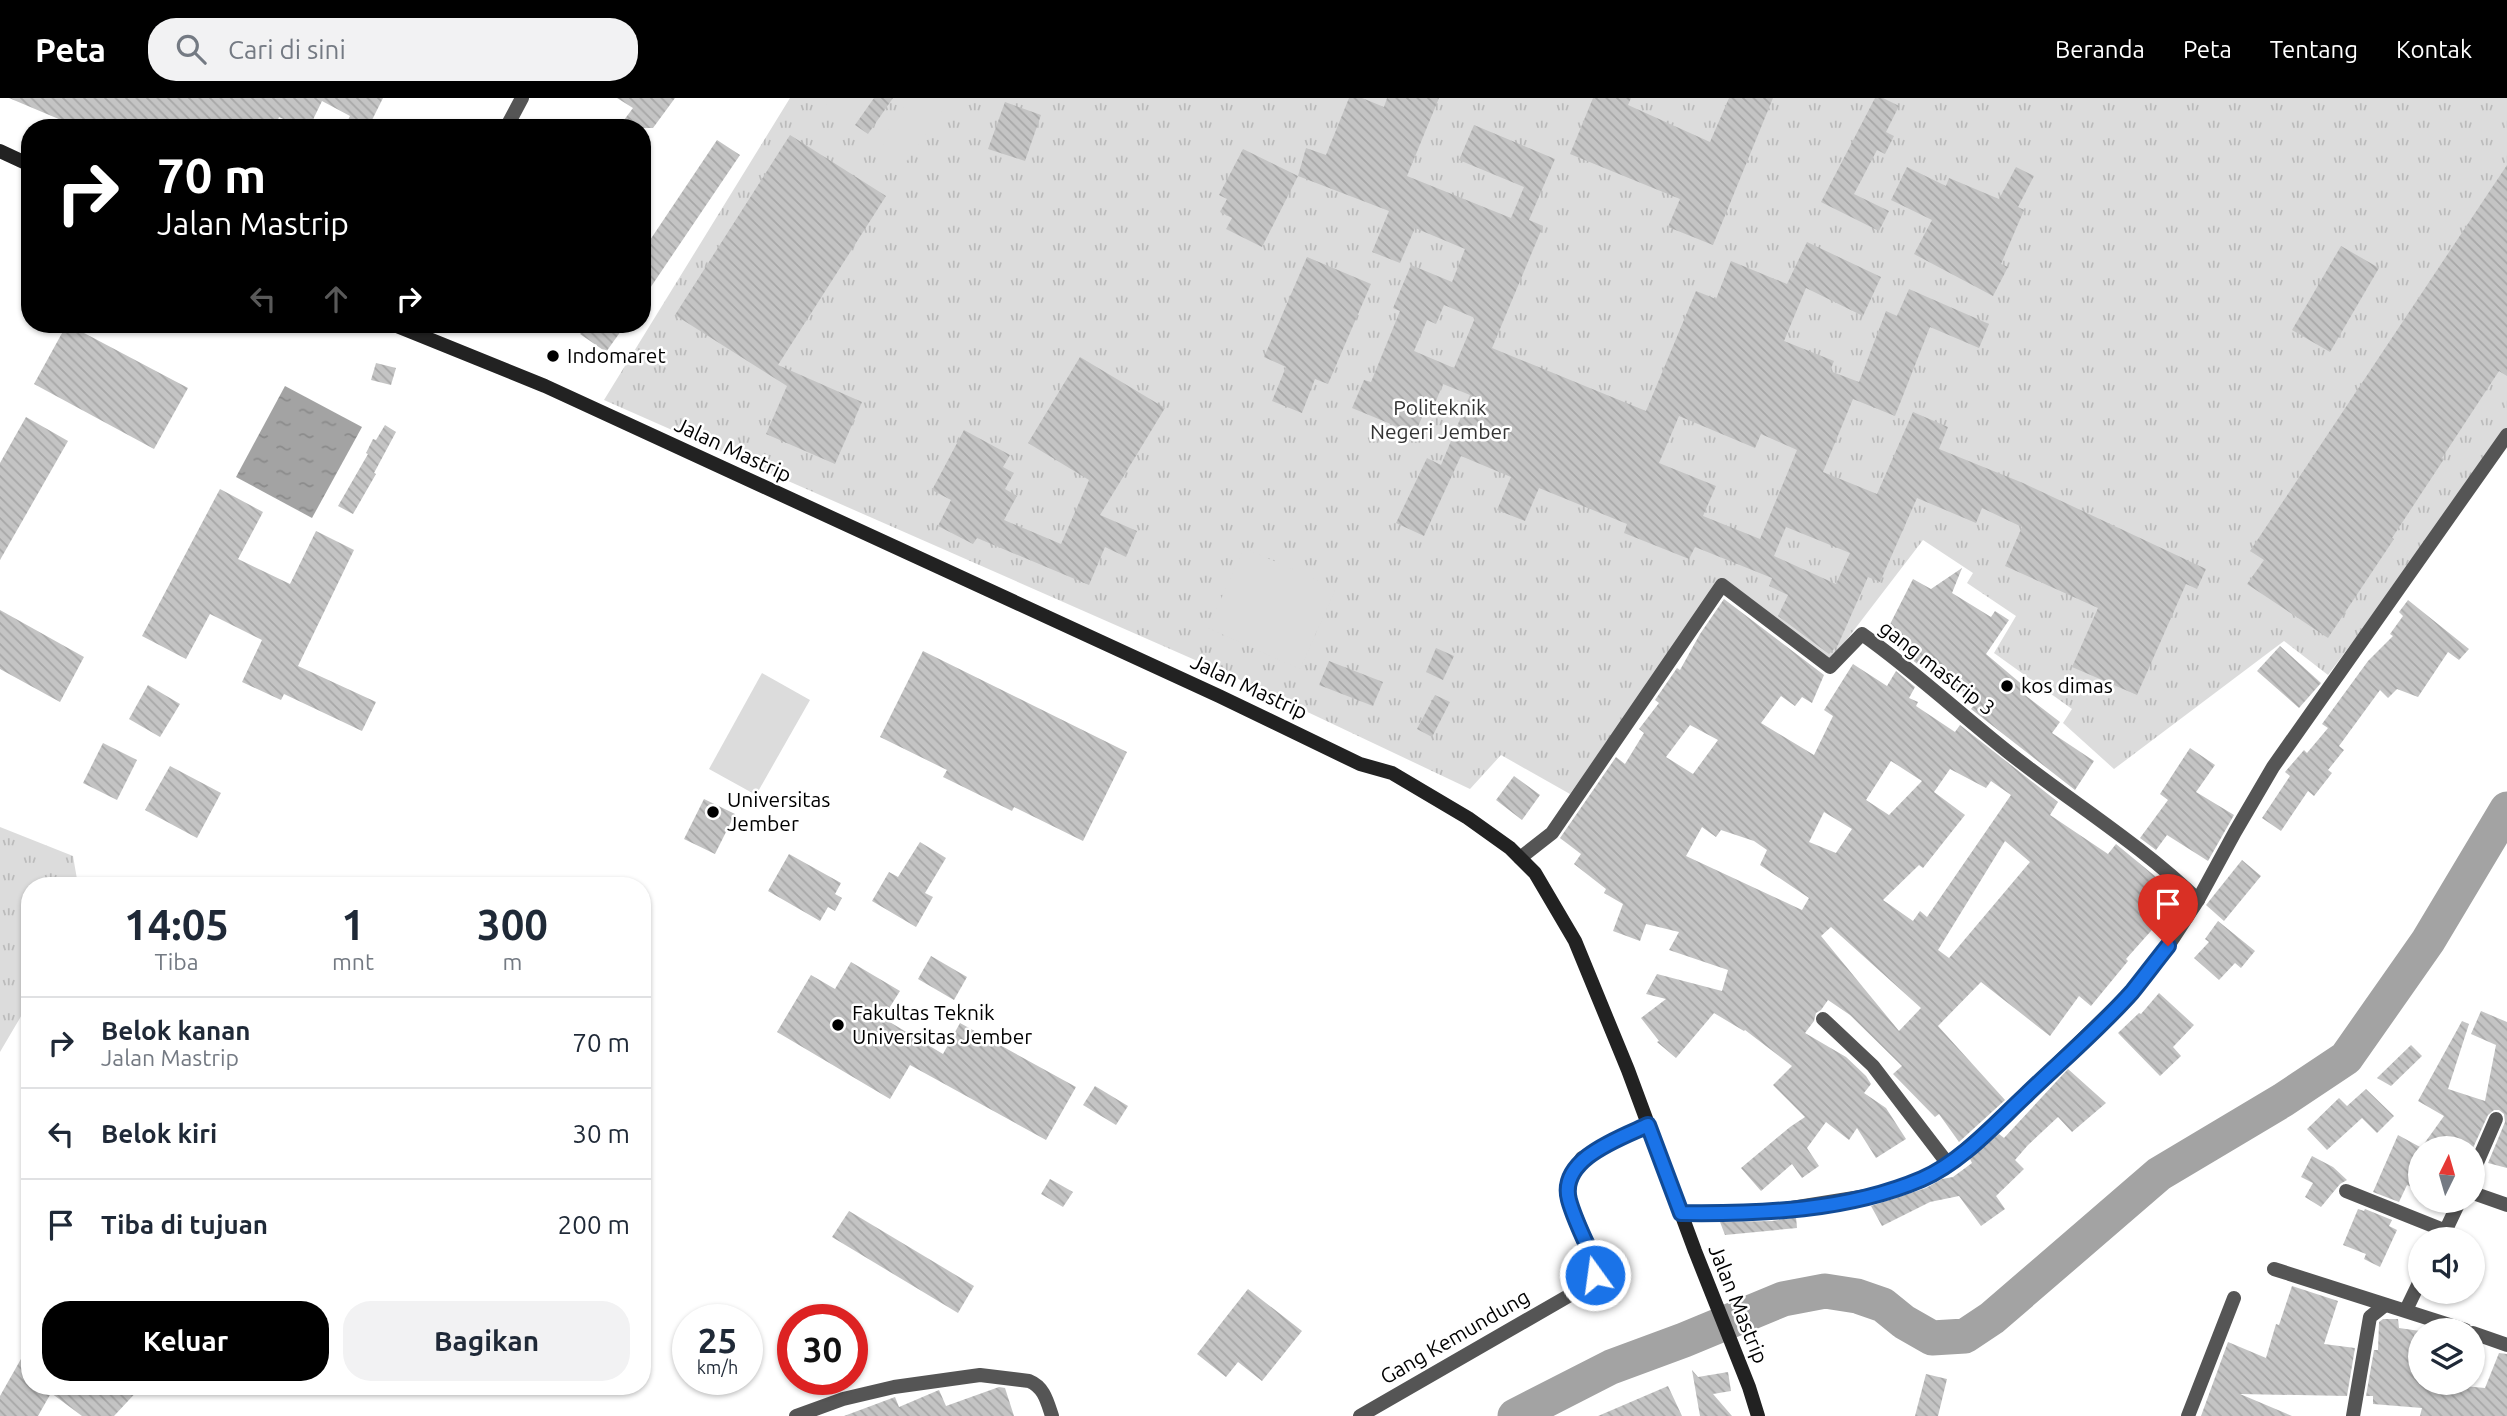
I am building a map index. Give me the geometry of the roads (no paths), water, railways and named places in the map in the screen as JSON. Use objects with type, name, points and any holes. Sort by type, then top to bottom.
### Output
[{"type":"main road","points":[[0,151],[21,161]]},
{"type":"main road","name":"Jalan Mastrip","points":[[418,333],[545,386],[1219,696],[1360,764],[1392,773],[1468,818],[1510,848],[1535,873],[1576,941],[1758,1416]]},
{"type":"street","points":[[509,119],[516,100]]},
{"type":"street","points":[[1681,1213],[1772,1211],[1879,1195],[1923,1179],[1948,1164],[1993,1126],[2131,992],[2168,946],[2198,900],[2273,767],[2507,435]]},
{"type":"street","name":"gang mastrip 3","points":[[1520,858],[1552,833],[1722,585],[1830,667],[1862,634],[1914,673],[2008,752],[2173,875],[2198,900]]},
{"type":"street","points":[[1823,1019],[1873,1066],[1948,1164]]},
{"type":"street","points":[[2485,1144],[2496,1119]]},
{"type":"street","name":"Gang Kemundung","points":[[1360,1416],[1591,1283],[1596,1265],[1568,1197],[1572,1173],[1582,1158],[1648,1125]]},
{"type":"street","points":[[2346,1191],[2426,1227]]},
{"type":"street","points":[[2485,1197],[2507,1205]]},
{"type":"street","points":[[2274,1269],[2430,1318]]},
{"type":"street","points":[[2188,1416],[2234,1298]]},
{"type":"street","points":[[2406,1310],[2409,1304]]},
{"type":"street","points":[[2353,1416],[2370,1317],[2385,1305]]},
{"type":"street","points":[[2485,1337],[2507,1345]]},
{"type":"street","points":[[796,1416],[844,1399],[894,1387],[980,1375],[1036,1384],[1042,1389],[1052,1416]]},
{"type":"water","points":[[285,386],[362,427],[312,518],[236,477]]},
{"type":"waterway","points":[[1515,1416],[1611,1367],[1783,1299],[1825,1291],[1857,1296],[1883,1305],[1904,1322],[1932,1338],[1965,1336],[1992,1318],[2159,1174],[2283,1100],[2346,1058],[2428,941],[2507,809]]},
{"type":"place","name":"Indomaret","points":[[553,356]]},
{"type":"place","name":"kos dimas","points":[[2007,686]]},
{"type":"place","name":"Universitas Jember","points":[[713,812]]},
{"type":"place","name":"Fakultas Teknik Universitas Jember","points":[[838,1025]]},
{"type":"park label","name":"Politeknik Negeri Jember","points":[[1440,420]]}]
